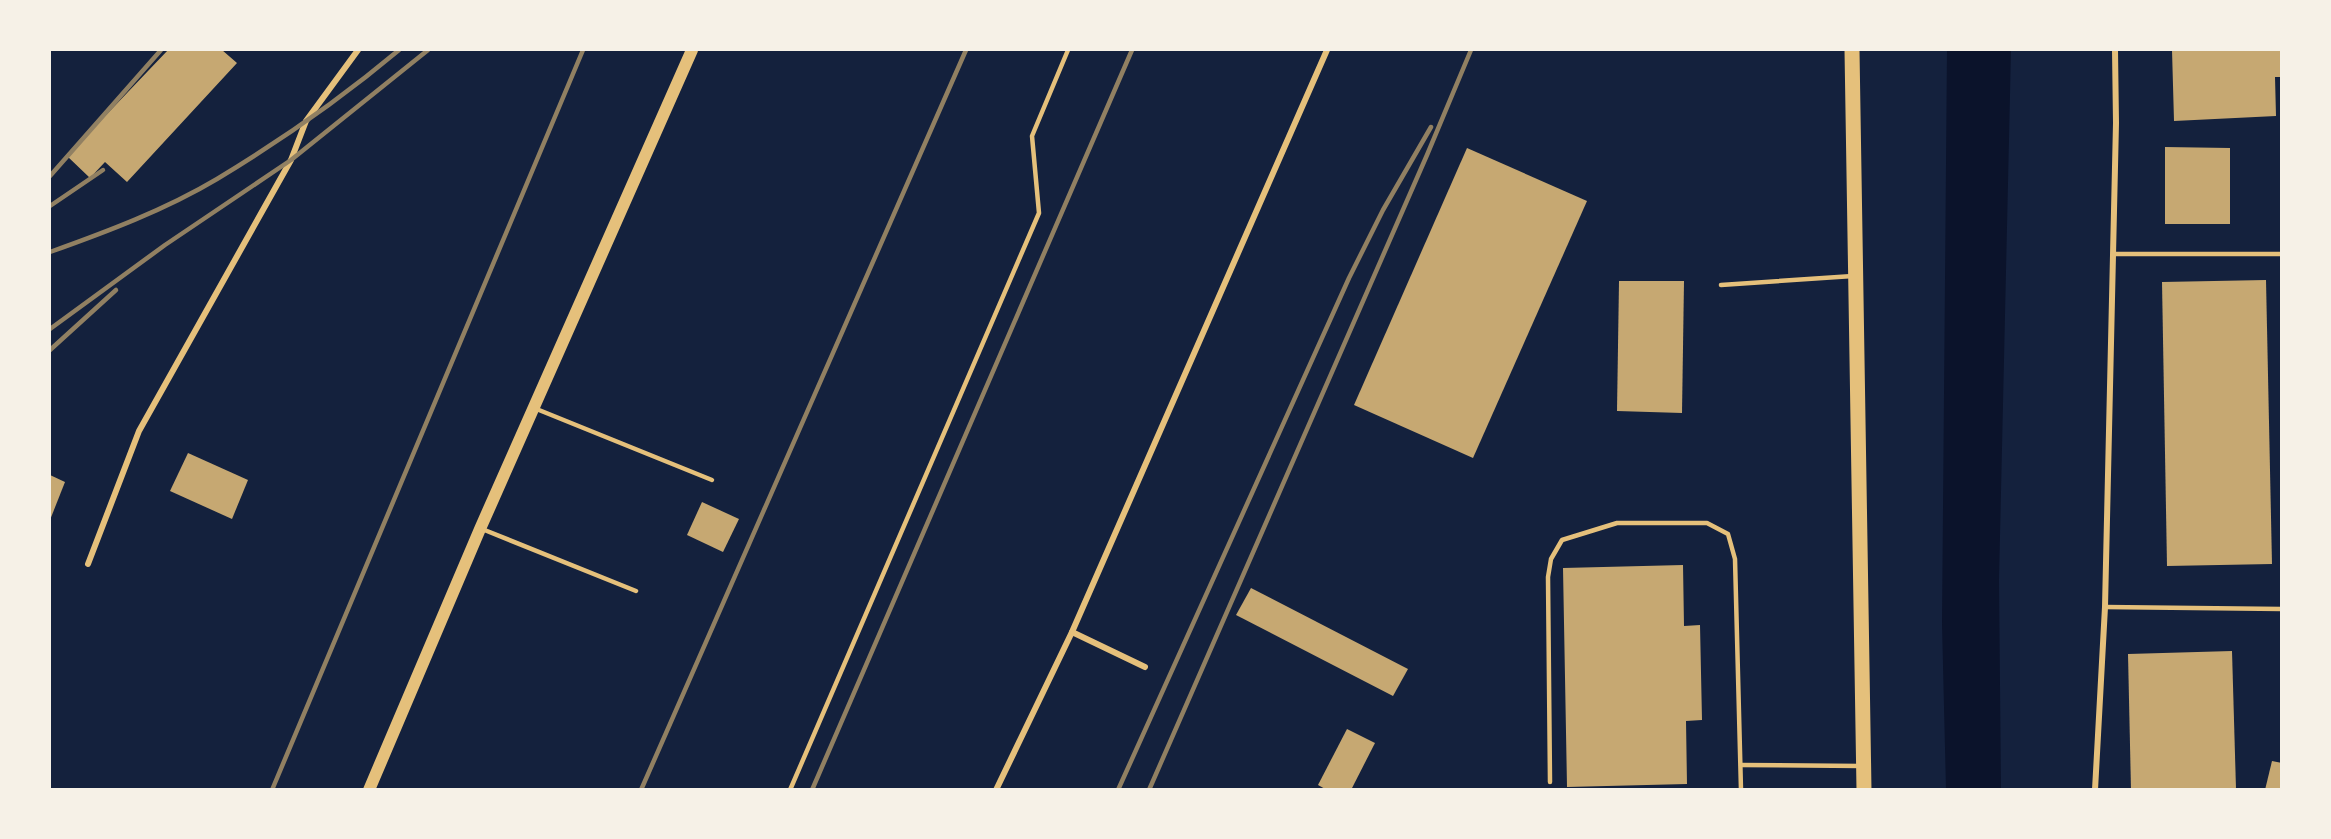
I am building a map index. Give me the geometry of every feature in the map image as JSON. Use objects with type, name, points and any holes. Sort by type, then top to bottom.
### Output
[{"type":"main road","points":[[369,789],[480,529],[692,50]]},
{"type":"main road","points":[[1852,50],[1864,789]]},
{"type":"street","points":[[88,564],[139,431],[291,160],[306,121],[357,50]]},
{"type":"street","points":[[996,789],[1072,632],[1327,50]]},
{"type":"street","points":[[2095,789],[2105,607],[2114,254],[2115,50]]},
{"type":"street","points":[[1072,632],[1145,667]]},
{"type":"lane","points":[[790,789],[1039,213],[1032,136],[1068,50]]},
{"type":"lane","points":[[2114,254],[2282,254]]},
{"type":"lane","points":[[1721,285],[1855,276]]},
{"type":"lane","points":[[534,408],[712,480]]},
{"type":"lane","points":[[1550,782],[1548,577],[1551,559],[1562,540],[1617,524],[1707,523],[1728,534],[1735,559],[1741,789]]},
{"type":"lane","points":[[480,529],[636,591]]},
{"type":"lane","points":[[2105,607],[2282,609]]},
{"type":"lane","points":[[1741,765],[1864,766]]},
{"type":"water","points":[[1947,50],[2011,50],[1999,580],[2001,789],[1946,789],[1942,624]]},
{"type":"building","points":[[168,50],[222,50],[237,63],[127,182],[105,162],[90,178],[67,156]]},
{"type":"building","points":[[2172,50],[2282,50],[2282,77],[2275,77],[2276,116],[2174,121]]},
{"type":"building","points":[[2165,147],[2230,148],[2230,224],[2165,224]]},
{"type":"building","points":[[1467,148],[1587,201],[1473,458],[1354,405]]},
{"type":"building","points":[[2266,280],[2272,564],[2167,566],[2162,282]]},
{"type":"building","points":[[1619,281],[1684,281],[1682,413],[1617,411]]},
{"type":"building","points":[[188,453],[248,480],[232,519],[170,491]]},
{"type":"building","points":[[50,475],[65,482],[50,520]]},
{"type":"building","points":[[702,502],[739,519],[723,552],[687,535]]},
{"type":"building","points":[[1683,565],[1684,626],[1700,625],[1702,720],[1686,721],[1687,784],[1567,787],[1563,568]]},
{"type":"building","points":[[1251,588],[1408,669],[1393,696],[1236,615]]},
{"type":"building","points":[[2232,651],[2236,789],[2131,790],[2128,654]]},
{"type":"building","points":[[1347,729],[1375,743],[1351,790],[1327,790],[1318,785]]},
{"type":"building","points":[[2272,761],[2282,763],[2282,790],[2265,790]]},
{"type":"railway","points":[[50,176],[161,50]]},
{"type":"railway","points":[[50,252],[156,210],[217,179],[311,118],[399,50]]},
{"type":"railway","points":[[50,329],[165,245],[291,160],[428,50]]},
{"type":"railway","points":[[272,790],[583,50]]},
{"type":"railway","points":[[641,790],[966,50]]},
{"type":"railway","points":[[812,790],[1132,50]]},
{"type":"railway","points":[[1149,790],[1471,50]]},
{"type":"railway","points":[[1118,790],[1349,278],[1383,210],[1431,127]]},
{"type":"railway","points":[[50,206],[103,170]]},
{"type":"railway","points":[[50,350],[116,290]]}]
